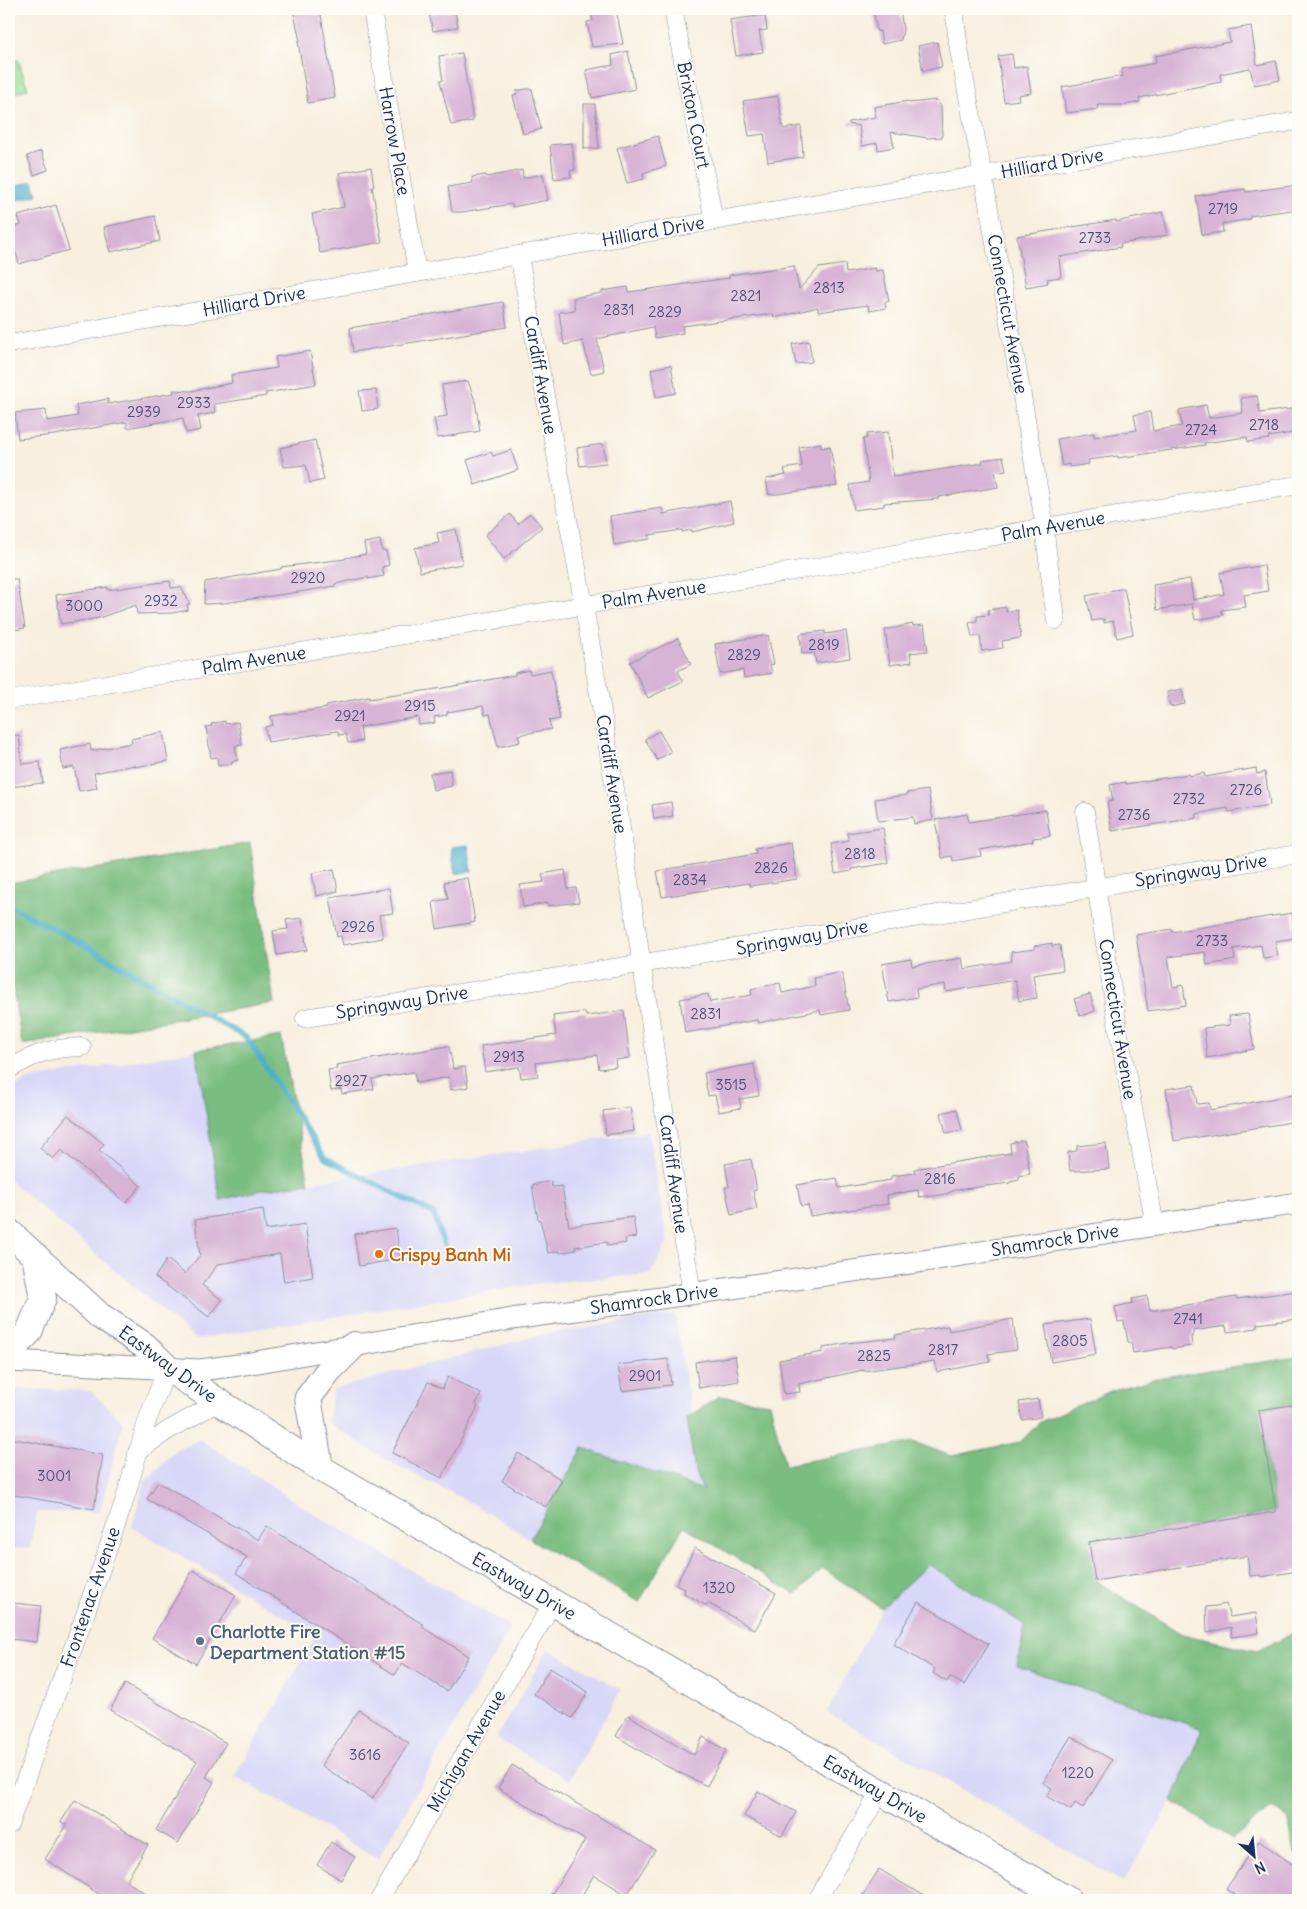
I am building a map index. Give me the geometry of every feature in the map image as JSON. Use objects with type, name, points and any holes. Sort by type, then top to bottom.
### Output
[{"type":"main road","name":"Eastway Drive","points":[[9,1232],[100,1316],[145,1346],[167,1368],[320,1468],[1068,1900]]},
{"type":"main road","points":[[9,1352],[29,1332],[43,1298],[35,1256]]},
{"type":"main road","points":[[320,1468],[308,1398],[329,1370],[354,1345]]},
{"type":"street","name":"Harrow Place","points":[[372,9],[417,272]]},
{"type":"street","name":"Brixton Court","points":[[673,9],[714,221]]},
{"type":"street","name":"Connecticut Avenue","points":[[954,9],[962,66],[1045,527],[1056,620]]},
{"type":"street","name":"Hilliard Drive","points":[[9,344],[1298,121]]},
{"type":"street","name":"Cardiff Avenue","points":[[519,255],[584,606],[643,964],[692,1294]]},
{"type":"street","name":"Palm Avenue","points":[[9,700],[867,559],[1298,485]]},
{"type":"street","name":"Connecticut Avenue","points":[[1085,812],[1118,1029],[1155,1225]]},
{"type":"street","name":"Springway Drive","points":[[305,1018],[643,964],[1298,854]]},
{"type":"street","points":[[9,1069],[30,1057],[55,1048],[82,1047]]},
{"type":"street","name":"Shamrock Drive","points":[[9,1361],[200,1370],[512,1318],[923,1261],[1298,1203]]},
{"type":"street","name":"Frontenac Avenue","points":[[9,1825],[94,1588],[124,1499],[147,1420],[167,1368]]},
{"type":"street","points":[[137,1452],[167,1431],[220,1401]]},
{"type":"street","name":"Michigan Avenue","points":[[379,1900],[553,1602]]},
{"type":"street","points":[[817,1900],[880,1792]]},
{"type":"shaded area","points":[[196,1050],[220,1200],[266,1189],[648,1132],[668,1242],[651,1274],[542,1283],[195,1339],[9,1180],[9,1090],[31,1079]]},
{"type":"shaded area","points":[[675,1314],[704,1491],[583,1448],[530,1539],[475,1505],[383,1458],[327,1422],[333,1389],[540,1335]]},
{"type":"shaded area","points":[[9,1388],[91,1391],[123,1422],[100,1512],[37,1512],[30,1548],[9,1548]]},
{"type":"shaded area","points":[[200,1439],[317,1516],[511,1627],[378,1859],[235,1776],[316,1635],[132,1527],[145,1481],[175,1451]]},
{"type":"shaded area","points":[[909,1557],[1245,1681],[1123,1882],[827,1712]]},
{"type":"shaded area","points":[[548,1649],[621,1690],[569,1780],[496,1738]]},
{"type":"green space","points":[[18,60],[28,88],[9,95],[9,63]]},
{"type":"green space","points":[[250,843],[274,1003],[22,1045],[9,964],[9,883]]},
{"type":"green space","points":[[281,1036],[309,1183],[266,1189],[220,1200],[196,1050]]},
{"type":"green space","points":[[1298,1357],[1298,1403],[1259,1410],[1276,1512],[1089,1542],[1096,1581],[1182,1634],[1257,1651],[1298,1631],[1298,1856],[1295,1854],[1288,1818],[1273,1807],[1232,1839],[1172,1801],[1202,1729],[1017,1666],[1025,1625],[928,1564],[882,1608],[822,1568],[796,1595],[684,1526],[639,1602],[530,1539],[583,1448],[703,1490],[695,1472],[687,1418],[719,1396],[770,1403],[785,1465],[914,1442],[951,1456],[1020,1442],[1040,1422],[1113,1390],[1163,1377]]},
{"type":"water","points":[[33,181],[37,195],[13,201],[12,198],[9,199],[10,187]]},
{"type":"water","points":[[468,845],[472,871],[455,874],[451,847]]},
{"type":"building","points":[[293,9],[320,9],[335,98],[308,103],[298,41],[300,41]]},
{"type":"building","points":[[590,9],[616,9],[623,44],[592,47],[587,22],[593,21]]},
{"type":"building","points":[[873,9],[900,9],[903,29],[901,40],[882,44],[880,31],[877,32]]},
{"type":"building","points":[[455,10],[458,27],[433,31],[429,14]]},
{"type":"building","points":[[765,15],[767,30],[759,31],[763,52],[736,56],[730,20]]},
{"type":"building","points":[[1251,26],[1257,65],[1276,61],[1280,80],[1254,85],[1250,68],[1220,74],[1221,82],[1139,98],[1140,102],[1124,105],[1097,105],[1098,109],[1066,113],[1062,87],[1123,76],[1122,69],[1156,63],[1155,56],[1230,42],[1228,30]]},
{"type":"building","points":[[937,42],[942,67],[923,71],[918,46]]},
{"type":"building","points":[[628,51],[635,89],[592,98],[586,70],[613,65],[612,55]]},
{"type":"building","points":[[462,53],[473,121],[451,125],[440,81],[443,80],[439,56]]},
{"type":"building","points":[[1012,54],[1014,68],[1027,66],[1031,93],[1018,95],[1019,100],[1004,102],[998,56]]},
{"type":"building","points":[[532,89],[541,129],[523,134],[513,96],[517,94],[516,91]]},
{"type":"building","points":[[778,96],[783,129],[801,126],[803,157],[768,162],[764,134],[749,136],[743,101]]},
{"type":"building","points":[[937,100],[941,107],[942,137],[928,138],[891,132],[894,147],[878,150],[877,143],[862,146],[859,126],[849,124],[849,122],[876,117],[874,107],[908,101],[909,103]]},
{"type":"building","points":[[584,104],[595,104],[599,148],[584,149]]},
{"type":"building","points":[[658,136],[666,166],[643,173],[644,179],[627,183],[617,148]]},
{"type":"building","points":[[572,143],[575,170],[570,171],[571,177],[554,179],[550,145]]},
{"type":"building","points":[[41,151],[48,170],[34,175],[27,156]]},
{"type":"building","points":[[371,167],[374,187],[372,187],[382,242],[320,253],[312,214],[344,207],[339,173]]},
{"type":"building","points":[[522,170],[523,178],[543,174],[548,200],[512,207],[512,204],[452,212],[448,187],[473,183],[472,177],[486,175],[487,177]]},
{"type":"building","points":[[1298,185],[1298,209],[1250,216],[1250,219],[1222,224],[1223,232],[1202,235],[1196,196],[1245,189],[1246,192]]},
{"type":"building","points":[[56,205],[69,250],[19,264],[9,228],[21,225],[18,216]]},
{"type":"building","points":[[1163,212],[1168,235],[1120,244],[1121,247],[1059,257],[1061,277],[1047,279],[1048,283],[1026,287],[1017,236],[1116,220],[1116,222]]},
{"type":"building","points":[[155,216],[160,241],[110,252],[104,227]]},
{"type":"building","points":[[845,264],[846,273],[875,268],[876,271],[883,270],[889,301],[885,302],[886,308],[869,311],[868,305],[818,312],[818,307],[774,318],[773,314],[682,326],[683,333],[655,338],[653,327],[597,339],[604,371],[591,374],[583,341],[564,345],[559,312],[575,310],[573,298],[628,287],[629,292],[729,278],[729,275],[794,266],[799,289],[819,268]]},
{"type":"building","points":[[503,302],[507,327],[353,352],[350,328]]},
{"type":"building","points":[[809,341],[812,362],[796,364],[792,344]]},
{"type":"building","points":[[310,351],[316,384],[266,393],[266,396],[214,404],[215,413],[198,416],[201,430],[186,433],[183,418],[127,428],[127,422],[54,435],[18,439],[15,413],[46,410],[47,421],[78,416],[76,405],[108,399],[108,404],[174,393],[173,390],[191,391],[232,383],[231,375],[277,368],[275,357]]},
{"type":"building","points":[[671,365],[676,393],[656,397],[651,369]]},
{"type":"building","points":[[468,381],[475,401],[480,431],[438,438],[434,418],[447,416],[442,385]]},
{"type":"building","points":[[376,390],[378,409],[362,411],[359,391]]},
{"type":"building","points":[[1257,396],[1260,413],[1298,408],[1298,432],[1268,437],[1269,439],[1248,442],[1247,437],[1118,458],[1118,456],[1088,460],[1089,464],[1069,467],[1069,464],[1062,466],[1057,439],[1094,433],[1094,437],[1137,430],[1134,415],[1150,412],[1153,431],[1182,426],[1179,410],[1206,405],[1209,418],[1243,413],[1241,398]]},
{"type":"building","points":[[888,432],[893,477],[983,463],[982,460],[1003,457],[1006,470],[995,472],[998,487],[939,497],[939,499],[884,503],[884,506],[854,510],[850,485],[869,482],[863,439],[867,438],[867,434]]},
{"type":"building","points":[[315,440],[324,480],[310,483],[306,465],[284,467],[280,448]]},
{"type":"building","points":[[821,443],[821,448],[830,446],[837,486],[769,495],[766,479],[786,475],[784,469],[802,466],[799,447]]},
{"type":"building","points":[[603,444],[606,463],[580,466],[577,448]]},
{"type":"building","points":[[511,450],[518,470],[475,485],[467,460],[491,452],[493,456]]},
{"type":"building","points":[[730,501],[734,522],[692,532],[692,530],[682,532],[682,530],[649,535],[650,539],[614,545],[610,516],[662,508],[663,514]]},
{"type":"building","points":[[530,513],[542,527],[504,559],[485,535],[510,514],[518,524]]},
{"type":"building","points":[[456,529],[462,564],[420,572],[415,548],[439,543],[437,533]]},
{"type":"building","points":[[380,540],[382,551],[386,551],[389,565],[382,567],[384,576],[368,579],[368,577],[335,584],[335,586],[305,591],[224,603],[204,604],[205,582],[281,569],[281,567],[345,559],[366,554],[364,543]]},
{"type":"building","points":[[1264,565],[1268,591],[1244,595],[1246,607],[1221,610],[1223,615],[1195,620],[1192,604],[1157,610],[1153,585],[1190,579],[1193,600],[1224,594],[1220,573]]},
{"type":"building","points":[[9,579],[17,579],[25,628],[9,631]]},
{"type":"building","points":[[170,581],[171,588],[181,587],[190,604],[187,604],[188,610],[172,613],[137,614],[136,605],[99,618],[61,624],[56,595],[108,587],[108,590]]},
{"type":"building","points":[[1124,588],[1133,634],[1117,638],[1113,621],[1104,623],[1104,619],[1092,621],[1086,596]]},
{"type":"building","points":[[1006,607],[1006,612],[1017,610],[1021,638],[1002,641],[1003,648],[982,651],[980,636],[972,637],[969,622],[977,621],[977,616],[989,615],[988,610]]},
{"type":"building","points":[[913,624],[913,626],[924,625],[928,651],[910,653],[912,662],[890,665],[885,630]]},
{"type":"building","points":[[825,631],[825,634],[846,631],[850,658],[816,663],[814,653],[802,654],[800,634]]},
{"type":"building","points":[[768,635],[774,664],[770,665],[772,673],[744,678],[743,670],[720,674],[715,644]]},
{"type":"building","points":[[678,638],[691,664],[678,671],[683,681],[648,698],[630,662]]},
{"type":"building","points":[[529,670],[530,674],[551,670],[560,719],[549,721],[551,729],[518,735],[520,742],[498,747],[490,714],[485,715],[483,706],[447,712],[447,715],[434,717],[435,723],[419,725],[418,717],[360,727],[362,741],[348,743],[346,734],[339,735],[338,731],[268,742],[265,727],[273,725],[271,716],[327,708],[327,705],[369,697],[369,699],[443,688],[515,675],[515,673]]},
{"type":"building","points":[[1182,689],[1185,704],[1170,707],[1167,692]]},
{"type":"building","points":[[225,721],[225,724],[238,722],[242,745],[235,746],[238,760],[231,762],[232,764],[218,766],[217,757],[211,758],[206,727]]},
{"type":"building","points":[[659,731],[671,752],[657,760],[645,739]]},
{"type":"building","points":[[163,732],[168,761],[94,773],[97,788],[79,791],[74,767],[63,769],[60,750],[90,744],[91,751],[132,743],[131,739]]},
{"type":"building","points":[[19,735],[22,764],[40,762],[43,783],[9,787],[9,736]]},
{"type":"building","points":[[1256,768],[1257,774],[1265,772],[1270,805],[1229,812],[1228,808],[1196,814],[1197,818],[1112,831],[1107,802],[1113,801],[1110,785],[1189,774],[1189,776],[1204,773],[1205,777]]},
{"type":"building","points":[[450,770],[452,786],[433,790],[430,773]]},
{"type":"building","points":[[928,790],[933,820],[914,824],[913,817],[878,821],[875,799]]},
{"type":"building","points":[[671,802],[673,816],[654,819],[652,805]]},
{"type":"building","points":[[1046,810],[1050,836],[1033,838],[1033,841],[980,850],[981,856],[953,861],[952,856],[942,858],[935,820],[967,814],[969,822]]},
{"type":"building","points":[[883,828],[888,863],[851,869],[851,871],[835,874],[831,844],[849,841],[847,833]]},
{"type":"building","points":[[791,843],[797,879],[750,886],[749,883],[662,897],[657,871],[756,854],[755,849]]},
{"type":"building","points":[[334,869],[338,891],[316,896],[312,873]]},
{"type":"building","points":[[565,870],[568,889],[576,888],[579,902],[548,906],[548,903],[523,907],[520,885],[544,882],[542,874]]},
{"type":"building","points":[[468,878],[475,922],[437,929],[433,902],[448,899],[444,882]]},
{"type":"building","points":[[389,888],[393,913],[379,915],[383,938],[343,945],[341,936],[337,937],[330,898]]},
{"type":"building","points":[[1292,913],[1296,938],[1275,941],[1278,956],[1263,958],[1261,945],[1233,949],[1235,960],[1207,965],[1205,952],[1168,957],[1173,987],[1183,985],[1186,1005],[1148,1011],[1136,935],[1172,929],[1172,932]]},
{"type":"building","points":[[302,918],[307,950],[277,955],[273,931],[288,929],[286,920]]},
{"type":"building","points":[[1052,943],[1052,946],[1060,945],[1063,970],[1033,975],[1037,998],[1019,1001],[1015,980],[946,992],[945,984],[916,989],[917,997],[889,1002],[882,964],[911,959],[912,966],[962,958],[964,969],[1012,961],[1011,952],[1035,949],[1034,946]]},
{"type":"building","points":[[842,972],[849,1010],[821,1015],[820,1010],[758,1023],[757,1020],[685,1033],[680,999],[708,994],[710,1002],[752,995],[751,989],[780,983],[782,993],[815,986],[814,978]]},
{"type":"building","points":[[1090,994],[1095,1011],[1080,1016],[1074,999]]},
{"type":"building","points":[[624,1011],[630,1058],[615,1060],[616,1067],[599,1069],[597,1055],[536,1063],[538,1076],[521,1078],[519,1067],[485,1072],[481,1046],[556,1035],[553,1016],[585,1012],[586,1016]]},
{"type":"building","points":[[1248,1014],[1254,1049],[1207,1058],[1204,1028],[1230,1025],[1229,1016]]},
{"type":"building","points":[[449,1046],[453,1069],[465,1067],[468,1087],[451,1090],[449,1077],[416,1083],[414,1072],[372,1079],[374,1089],[342,1094],[341,1089],[331,1091],[328,1070],[337,1069],[336,1065]]},
{"type":"building","points":[[754,1064],[759,1096],[739,1099],[741,1108],[719,1112],[715,1095],[708,1096],[704,1073]]},
{"type":"building","points":[[1194,1085],[1197,1104],[1209,1103],[1210,1110],[1298,1094],[1298,1121],[1174,1141],[1166,1089]]},
{"type":"building","points":[[630,1107],[634,1131],[606,1135],[603,1111]]},
{"type":"building","points":[[957,1109],[962,1130],[946,1133],[941,1113]]},
{"type":"building","points":[[68,1115],[104,1144],[99,1150],[141,1186],[126,1203],[61,1150],[53,1159],[40,1148]]},
{"type":"building","points":[[1024,1140],[1030,1174],[1019,1176],[1019,1180],[1010,1183],[955,1190],[946,1194],[928,1197],[919,1197],[918,1190],[887,1195],[888,1204],[810,1216],[808,1205],[801,1206],[797,1185],[837,1178],[839,1188],[891,1180],[891,1176],[915,1173],[914,1169],[1011,1153],[1010,1143]]},
{"type":"building","points":[[1106,1143],[1109,1169],[1070,1171],[1068,1152],[1077,1151],[1077,1146]]},
{"type":"building","points":[[751,1159],[756,1185],[756,1190],[753,1191],[757,1209],[731,1215],[725,1187],[729,1187],[725,1164]]},
{"type":"building","points":[[551,1181],[552,1187],[562,1186],[569,1226],[633,1217],[636,1237],[625,1239],[626,1243],[607,1246],[607,1242],[575,1247],[576,1250],[560,1253],[559,1251],[548,1253],[540,1219],[538,1219],[532,1185]]},
{"type":"building","points":[[263,1209],[266,1230],[305,1224],[313,1277],[284,1282],[280,1254],[218,1264],[202,1285],[222,1300],[209,1317],[155,1277],[167,1259],[185,1274],[200,1255],[195,1220]]},
{"type":"building","points":[[396,1228],[400,1259],[359,1266],[354,1234]]},
{"type":"building","points":[[1298,1291],[1298,1319],[1257,1324],[1257,1328],[1227,1332],[1226,1326],[1193,1331],[1193,1336],[1191,1336],[1192,1346],[1133,1353],[1131,1342],[1128,1342],[1124,1321],[1118,1322],[1115,1307],[1133,1303],[1132,1299],[1147,1296],[1150,1311],[1236,1297],[1237,1299]]},
{"type":"building","points":[[1013,1319],[1017,1350],[988,1354],[990,1362],[937,1372],[935,1361],[863,1370],[799,1384],[800,1392],[784,1394],[779,1360],[823,1352],[823,1348],[847,1343],[896,1338],[895,1335],[948,1326],[949,1331]]},
{"type":"building","points":[[1090,1319],[1096,1354],[1051,1362],[1045,1325]]},
{"type":"building","points":[[735,1356],[739,1381],[699,1388],[695,1362]]},
{"type":"building","points":[[668,1359],[671,1385],[622,1391],[618,1365]]},
{"type":"building","points":[[448,1377],[481,1394],[476,1404],[478,1406],[442,1478],[392,1453],[428,1382],[442,1389]]},
{"type":"building","points":[[1038,1399],[1041,1417],[1022,1420],[1019,1402]]},
{"type":"building","points":[[1298,1404],[1298,1571],[1261,1577],[1260,1575],[1250,1576],[1247,1556],[1095,1581],[1089,1542],[1276,1512],[1259,1410]]},
{"type":"building","points":[[9,1438],[103,1455],[94,1509],[9,1494]]},
{"type":"building","points":[[518,1453],[562,1480],[546,1507],[502,1481]]},
{"type":"building","points":[[158,1482],[258,1540],[267,1526],[424,1625],[422,1627],[469,1656],[447,1691],[402,1663],[395,1675],[236,1573],[247,1557],[147,1499]]},
{"type":"building","points":[[695,1548],[776,1593],[755,1630],[708,1603],[707,1606],[684,1593],[685,1589],[676,1584]]},
{"type":"building","points":[[193,1570],[236,1595],[196,1664],[152,1638]]},
{"type":"building","points":[[918,1602],[989,1644],[964,1685],[950,1677],[947,1682],[933,1673],[935,1669],[893,1644]]},
{"type":"building","points":[[13,1603],[41,1606],[37,1642],[9,1639]]},
{"type":"building","points":[[1226,1604],[1230,1617],[1256,1613],[1259,1633],[1232,1637],[1231,1627],[1207,1633],[1206,1607]]},
{"type":"building","points":[[550,1668],[588,1692],[572,1718],[534,1694]]},
{"type":"building","points":[[125,1684],[226,1743],[206,1777],[214,1782],[178,1843],[156,1830],[197,1761],[110,1710]]},
{"type":"building","points":[[359,1710],[409,1743],[372,1799],[321,1765]]},
{"type":"building","points":[[628,1715],[694,1755],[703,1737],[726,1750],[707,1786],[664,1765],[616,1736]]},
{"type":"building","points":[[1071,1736],[1112,1760],[1083,1808],[1075,1803],[1071,1810],[1046,1796],[1052,1788],[1043,1783]]},
{"type":"building","points":[[512,1765],[655,1850],[627,1895],[594,1875],[579,1900],[548,1900],[585,1840],[498,1788]]},
{"type":"building","points":[[758,1791],[796,1812],[782,1836],[744,1816]]},
{"type":"building","points":[[75,1800],[148,1845],[126,1881],[156,1900],[108,1900],[45,1859],[67,1825],[61,1822]]},
{"type":"building","points":[[1259,1841],[1298,1868],[1298,1900],[1242,1900],[1226,1889]]},
{"type":"building","points":[[331,1842],[355,1857],[341,1880],[317,1865]]},
{"type":"building","points":[[879,1869],[900,1882],[932,1900],[860,1900]]},
{"type":"waterway","points":[[9,905],[86,946],[247,1038],[325,1158],[434,1214],[447,1255]]},
{"type":"place","name":"Crispy Banh Mi","points":[[379,1254]]},
{"type":"place","name":"Charlotte Fire Department Station #15","points":[[200,1641]]}]
